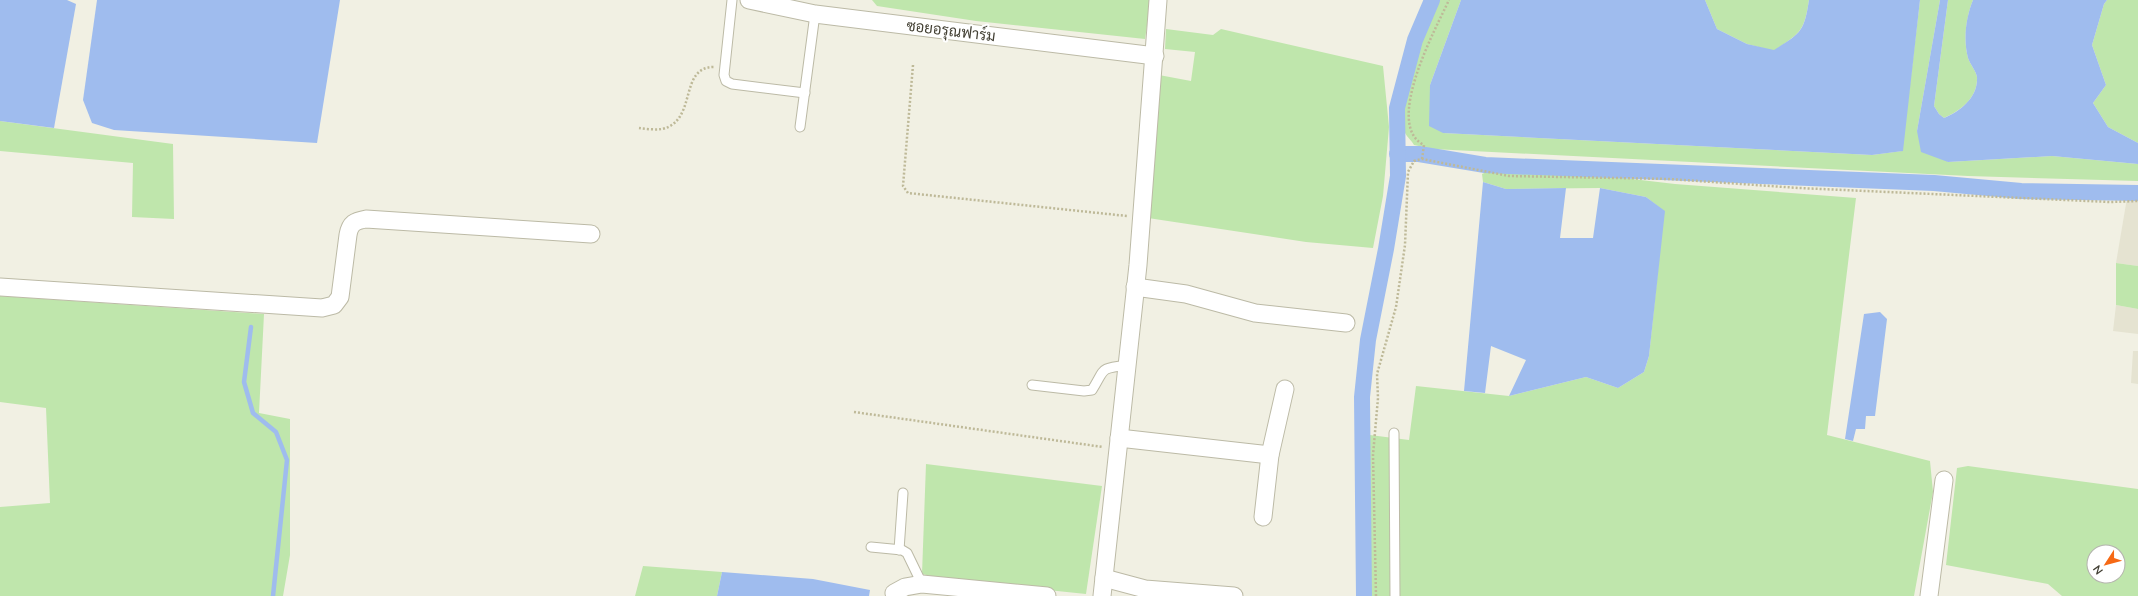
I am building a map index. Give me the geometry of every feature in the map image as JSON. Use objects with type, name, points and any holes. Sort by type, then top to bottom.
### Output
[{"type":"street","name":"ซอยอรุณฟาร์ม","points":[[749,0],[815,14],[1155,56]]},
{"type":"street","points":[[1102,596],[1135,287],[1155,56],[1158,0]]},
{"type":"street","points":[[0,287],[322,308],[334,305],[340,297],[349,227],[354,221],[366,219],[591,234]]},
{"type":"street","points":[[1135,287],[1186,294],[1255,313],[1346,323]]},
{"type":"street","points":[[1263,517],[1270,455],[1285,389]]},
{"type":"street","points":[[1118,443],[1270,455]]},
{"type":"street","points":[[1929,596],[1944,480]]},
{"type":"street","points":[[1104,578],[1145,589],[1234,596]]},
{"type":"street","points":[[894,593],[905,587],[922,584],[1047,596]]},
{"type":"lane","points":[[732,0],[725,68],[726,80],[732,84],[805,92]]},
{"type":"lane","points":[[800,128],[815,14]]},
{"type":"lane","points":[[1032,385],[1084,391],[1092,390],[1102,372],[1106,368],[1127,365]]},
{"type":"lane","points":[[1394,433],[1395,596]]},
{"type":"lane","points":[[899,550],[903,493]]},
{"type":"lane","points":[[872,548],[899,550],[907,553],[922,584]]},
{"type":"path","points":[[1422,159],[1424,145],[1419,143],[1411,133],[1408,121],[1411,100],[1417,69],[1448,0]]},
{"type":"path","points":[[913,65],[902,186],[908,193],[1141,218]]},
{"type":"path","points":[[640,128],[661,129],[671,125],[678,120],[684,110],[694,76],[711,67],[725,68]]},
{"type":"path","points":[[1376,596],[1373,455],[1378,398],[1377,374],[1396,307],[1405,245],[1408,172],[1414,161],[1422,159],[1509,176],[1669,179],[1799,188],[2110,202],[2138,201]]},
{"type":"path","points":[[854,412],[1118,443]]},
{"type":"shaded area","points":[[2138,197],[2138,266],[2116,263],[2127,198]]},
{"type":"shaded area","points":[[2116,305],[2138,309],[2138,334],[2113,331]]},
{"type":"shaded area","points":[[2133,351],[2138,351],[2138,384],[2131,383]]},
{"type":"green space","points":[[872,0],[1149,0],[1150,5],[1145,39],[976,21],[877,6]]},
{"type":"green space","points":[[1439,0],[1461,0],[1430,85],[1443,133],[1872,155],[1902,151],[1920,0],[1940,0],[1917,131],[1948,162],[2052,156],[2138,164],[2138,181],[1968,176],[1433,149],[1414,145],[1405,133],[1402,120],[1403,104],[1413,66]]},
{"type":"green space","points":[[1705,0],[1809,0],[1805,19],[1800,30],[1790,40],[1774,51],[1747,44],[1717,29]]},
{"type":"green space","points":[[1948,0],[1973,0],[1967,21],[1966,51],[1977,77],[1977,85],[1967,103],[1956,112],[1944,118],[1939,114],[1934,106]]},
{"type":"green space","points":[[2107,0],[2138,0],[2138,143],[2108,127],[2093,103],[2106,85],[2092,45],[2104,4]]},
{"type":"green space","points":[[1166,29],[1213,35],[1221,29],[1383,66],[1389,127],[1383,196],[1373,248],[1306,242],[1148,218],[1159,75],[1191,81],[1195,52],[1165,49]]},
{"type":"green space","points":[[0,121],[173,144],[174,219],[132,217],[133,163],[0,151]]},
{"type":"green space","points":[[1493,169],[1572,172],[1675,184],[1856,198],[1827,435],[1930,461],[1933,492],[1914,596],[1371,596],[1370,435],[1409,440],[1416,386],[1509,396],[1586,377],[1618,388],[1644,372],[1649,356],[1664,211],[1646,197],[1600,188],[1506,189],[1483,182],[1482,174]]},
{"type":"green space","points":[[2116,263],[2138,266],[2138,309],[2116,305]]},
{"type":"green space","points":[[0,296],[264,314],[259,413],[290,419],[290,555],[283,596],[0,596],[0,507],[50,503],[46,408],[0,402]]},
{"type":"green space","points":[[926,464],[1102,486],[1086,594],[949,580],[922,574]]},
{"type":"green space","points":[[1968,466],[2138,489],[2138,596],[2062,596],[2048,584],[1946,565],[1957,468]]},
{"type":"green space","points":[[643,566],[722,572],[717,596],[635,596]]},
{"type":"water","points":[[0,0],[67,0],[76,4],[54,128],[0,121]]},
{"type":"water","points":[[97,0],[340,0],[317,143],[114,130],[92,123],[83,100]]},
{"type":"water","points":[[1461,0],[1705,0],[1717,29],[1747,44],[1774,50],[1790,40],[1800,31],[1805,19],[1809,0],[1920,0],[1903,151],[1872,155],[1443,133],[1429,126],[1430,85]]},
{"type":"water","points":[[1940,0],[1948,0],[1934,106],[1939,114],[1944,118],[1956,112],[1967,103],[1977,85],[1977,77],[1966,51],[1967,21],[1973,0],[2107,0],[2104,4],[2092,45],[2106,85],[2093,103],[2108,127],[2138,143],[2138,164],[2052,156],[1948,162],[1921,152],[1917,131]]},
{"type":"water","points":[[1483,182],[1506,189],[1566,188],[1560,238],[1593,238],[1600,188],[1646,197],[1665,211],[1649,356],[1644,372],[1618,388],[1586,377],[1509,396],[1526,360],[1491,346],[1485,393],[1464,391]]},
{"type":"water","points":[[1880,312],[1887,319],[1875,416],[1866,416],[1865,429],[1856,429],[1853,441],[1845,439],[1864,314]]},
{"type":"water","points":[[722,572],[813,579],[870,590],[869,596],[717,596]]},
{"type":"waterway","points":[[1364,596],[1362,397],[1368,340],[1386,249],[1398,176],[1397,108],[1415,40],[1432,0]]},
{"type":"waterway","points":[[1397,154],[1419,154],[1485,165],[1934,183],[2021,191],[2138,193]]},
{"type":"waterway","points":[[251,327],[244,382],[253,413],[276,432],[287,460],[273,596]]}]
